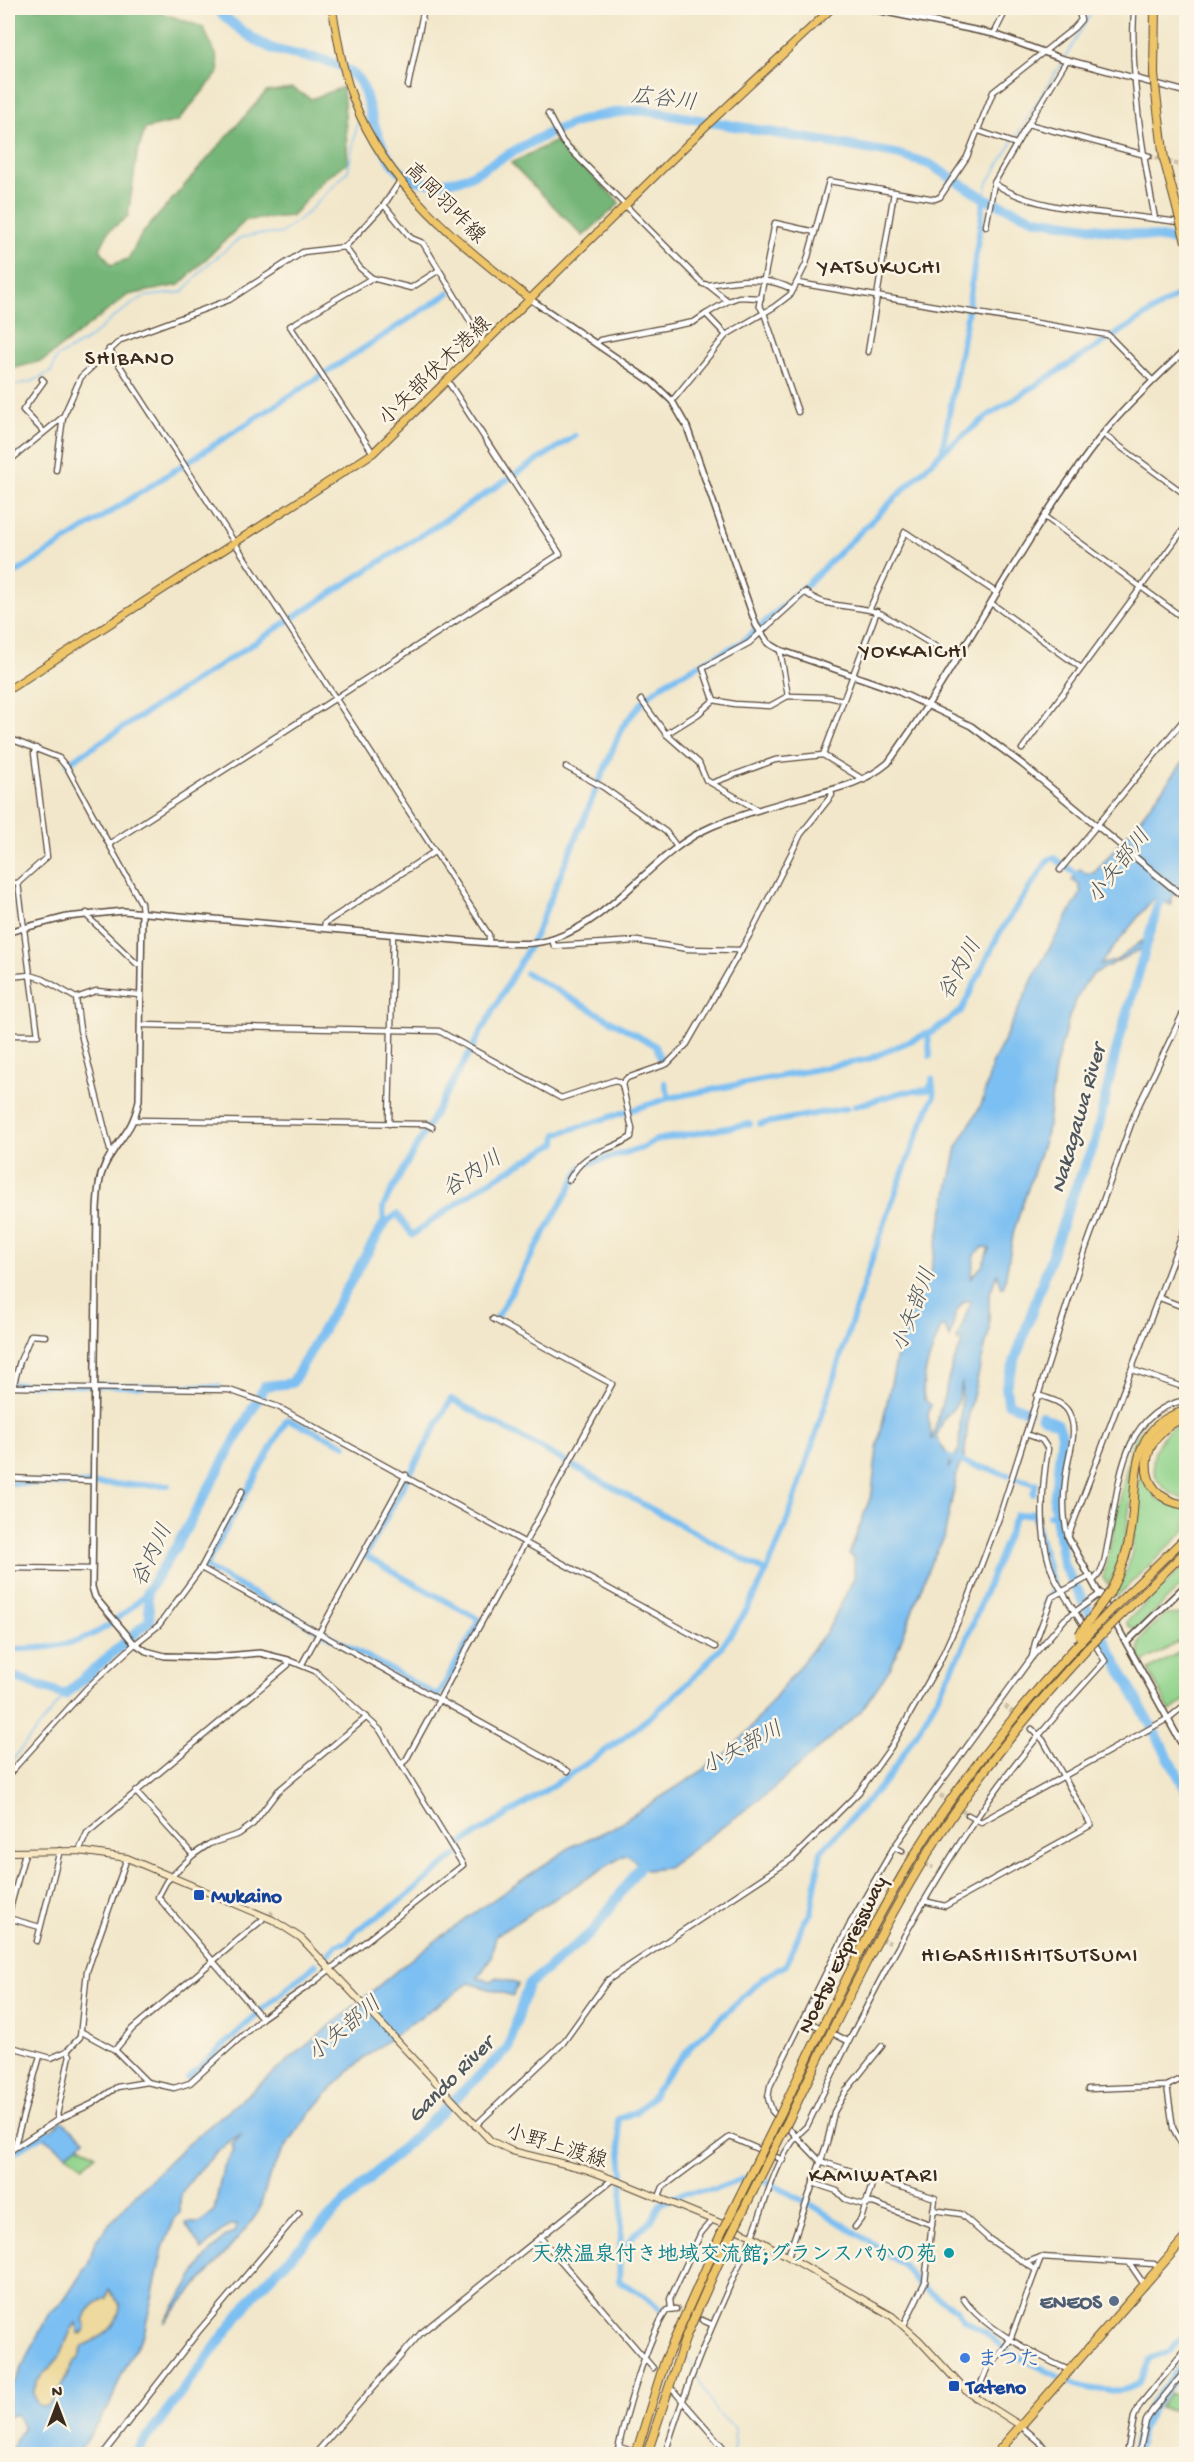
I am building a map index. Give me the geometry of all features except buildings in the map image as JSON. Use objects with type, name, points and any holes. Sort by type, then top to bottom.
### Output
[{"type":"highway","points":[[1155,8],[1154,74],[1164,159],[1186,242]]},
{"type":"highway","points":[[1080,1637],[1123,1561],[1131,1534],[1137,1466],[1145,1440],[1161,1421],[1186,1411]]},
{"type":"highway","points":[[1186,1418],[1169,1424],[1156,1435],[1149,1449],[1147,1465],[1150,1480],[1160,1494],[1168,1500],[1186,1505]]},
{"type":"highway","points":[[1080,1637],[1186,1537]]},
{"type":"highway","name":"Noetsu Expressway","points":[[633,2452],[678,2327],[789,2119],[878,1940],[927,1854],[999,1751],[1088,1648],[1186,1554]]},
{"type":"highway","name":"Noetsu Expressway","points":[[647,2454],[686,2336],[725,2236],[843,1985],[894,1889],[945,1808],[997,1738],[1080,1637]]},
{"type":"highway","points":[[996,2454],[1186,2237]]},
{"type":"main road","name":"高岡羽咋線","points":[[332,8],[341,56],[353,100],[378,153],[419,203],[489,267],[530,299]]},
{"type":"main road","name":"小矢部伏木港線","points":[[8,690],[373,453],[718,114],[832,8]]},
{"type":"main road","name":"小野上渡線","points":[[8,1852],[60,1850],[127,1858],[273,1920],[301,1938],[491,2141],[512,2151],[627,2184],[752,2236],[884,2310],[904,2325],[975,2397],[1022,2426]]},
{"type":"street","points":[[408,86],[424,8]]},
{"type":"street","points":[[866,8],[994,34],[1043,53],[1186,92]]},
{"type":"street","points":[[994,34],[1007,8]]},
{"type":"street","points":[[672,401],[726,335],[784,301],[793,291],[798,283],[815,232],[829,181],[940,197],[967,157],[993,92],[1081,20],[1078,8]]},
{"type":"street","points":[[1134,8],[1133,78],[1143,154],[1155,219]]},
{"type":"street","points":[[986,226],[994,183],[1067,60]]},
{"type":"street","points":[[1186,97],[1186,113]]},
{"type":"street","points":[[548,114],[563,142],[703,284],[708,285],[728,301]]},
{"type":"street","points":[[1028,124],[1149,156]]},
{"type":"street","points":[[979,131],[1016,144]]},
{"type":"street","points":[[56,470],[63,417],[81,377],[109,349],[121,340],[164,322],[229,300],[303,252],[345,247],[384,205],[400,181]]},
{"type":"street","points":[[994,183],[1009,193],[1032,201],[1186,223]]},
{"type":"street","points":[[868,352],[894,192]]},
{"type":"street","points":[[384,205],[411,238],[423,243],[484,344]]},
{"type":"street","points":[[798,412],[764,313],[759,305],[775,223],[815,232]]},
{"type":"street","points":[[345,247],[360,268],[372,278],[411,288],[440,270]]},
{"type":"street","points":[[372,278],[290,326],[373,453]]},
{"type":"street","points":[[708,285],[740,279],[773,282],[793,291]]},
{"type":"street","points":[[798,283],[1108,335],[1153,381]]},
{"type":"street","points":[[596,345],[600,340],[694,322],[728,301],[739,297],[761,298]]},
{"type":"street","points":[[530,299],[652,382],[672,401],[687,427],[759,630],[768,643],[780,650],[928,703],[988,737],[1186,899]]},
{"type":"street","points":[[706,314],[726,335]]},
{"type":"street","points":[[109,349],[489,934],[489,943]]},
{"type":"street","points":[[8,932],[87,913],[142,912],[489,943],[520,944],[552,939],[602,912],[677,847],[711,827],[758,810],[864,780],[888,762],[928,703],[1045,517],[1103,434],[1186,349]]},
{"type":"street","points":[[42,379],[44,381],[23,411],[43,431]]},
{"type":"street","points":[[109,844],[560,554],[447,380]]},
{"type":"street","points":[[8,462],[43,431],[63,417]]},
{"type":"street","points":[[1103,434],[1186,495]]},
{"type":"street","points":[[1045,517],[1186,620]]},
{"type":"street","points":[[1022,749],[1186,526]]},
{"type":"street","points":[[870,608],[904,532],[997,593]]},
{"type":"street","points":[[714,700],[703,668],[724,658],[805,592],[817,602],[870,608],[877,611],[956,659]]},
{"type":"street","points":[[991,603],[1081,668]]},
{"type":"street","points":[[823,755],[851,675],[877,611]]},
{"type":"street","points":[[780,650],[788,696]]},
{"type":"street","points":[[714,700],[734,704],[770,706],[788,696],[828,697],[843,700]]},
{"type":"street","points":[[641,700],[666,734],[699,763],[706,780],[758,810]]},
{"type":"street","points":[[666,734],[698,714],[714,700]]},
{"type":"street","points":[[1060,870],[1186,717]]},
{"type":"street","points":[[8,738],[59,758],[68,769],[141,903],[142,912],[139,1100],[135,1120],[111,1154],[99,1183],[97,1209],[92,1569],[92,1587],[95,1597],[134,1643],[146,1651],[165,1656],[213,1657],[260,1653],[302,1664],[315,1671],[380,1730],[463,1865],[330,1968],[259,2014],[190,2083],[174,2088],[147,2082],[117,2088],[92,2104],[59,2119],[8,2152]]},
{"type":"street","points":[[8,883],[18,883],[47,856],[34,753],[36,748]]},
{"type":"street","points":[[712,783],[775,760],[823,755],[864,780]]},
{"type":"street","points":[[566,767],[597,783],[666,832],[677,847]]},
{"type":"street","points":[[622,1087],[627,1078],[667,1064],[687,1044],[741,950],[801,834],[832,795],[831,791]]},
{"type":"street","points":[[324,928],[325,923],[434,852]]},
{"type":"street","points":[[8,1035],[38,1035],[18,883]]},
{"type":"street","points":[[87,913],[88,917],[137,964],[140,963]]},
{"type":"street","points":[[389,1124],[393,934]]},
{"type":"street","points":[[552,939],[554,946],[637,940],[688,949],[710,947],[741,950]]},
{"type":"street","points":[[8,977],[30,975],[43,979],[76,998],[96,991],[140,994]]},
{"type":"street","points":[[76,998],[81,1030],[111,1154]]},
{"type":"street","points":[[475,2126],[575,2030],[595,1996],[608,1980],[793,1858],[858,1792],[891,1747],[939,1663],[992,1536],[1080,1264],[1135,1113],[1186,1007]]},
{"type":"street","points":[[140,1025],[439,1031],[561,1098],[615,1080],[622,1087],[632,1129],[631,1137],[621,1143],[603,1148],[582,1161],[569,1180]]},
{"type":"street","points":[[135,1120],[426,1124],[432,1127]]},
{"type":"street","points":[[1068,1537],[1186,1225]]},
{"type":"street","points":[[1160,1298],[1186,1308]]},
{"type":"street","points":[[401,1764],[406,1760],[612,1384],[493,1319]]},
{"type":"street","points":[[45,1336],[31,1335],[10,1387],[229,1390],[278,1407],[406,1475],[715,1647]]},
{"type":"street","points":[[1133,1370],[1186,1388]]},
{"type":"street","points":[[1037,1395],[1053,1400],[1069,1412],[1074,1435],[1064,1499],[1064,1520],[1068,1537],[1105,1593],[1127,1642],[1186,1752]]},
{"type":"street","points":[[1032,1657],[1045,1613],[1053,1597],[1078,1582],[1093,1578],[1104,1566],[1118,1490],[1132,1438],[1138,1428],[1158,1411],[1186,1400]]},
{"type":"street","points":[[665,2454],[681,2400],[711,2324],[752,2236],[783,2160],[795,2136],[807,2126],[848,2041],[898,1947],[940,1872],[975,1820],[1039,1734],[1105,1661],[1065,1589],[1045,1546],[1042,1484],[1048,1449],[1042,1440],[1026,1434]]},
{"type":"street","points":[[302,1664],[406,1475]]},
{"type":"street","points":[[8,1478],[93,1480]]},
{"type":"street","points":[[8,1775],[68,1708],[134,1643],[159,1625],[201,1568],[242,1491]]},
{"type":"street","points":[[8,1568],[92,1569]]},
{"type":"street","points":[[201,1568],[568,1771]]},
{"type":"street","points":[[1127,1642],[1186,1586]]},
{"type":"street","points":[[904,2325],[925,2282],[935,2198],[820,2161],[772,2111],[768,2098],[770,2086],[851,1922],[894,1847],[933,1790],[1032,1657],[1076,1609],[1105,1593]]},
{"type":"street","points":[[79,1851],[87,1833],[288,1665],[288,1660]]},
{"type":"street","points":[[999,1700],[1005,1706]]},
{"type":"street","points":[[968,1815],[981,1822],[1169,1718],[1186,1704]]},
{"type":"street","points":[[259,2014],[215,1960],[158,1897],[166,1882],[193,1855],[209,1844],[239,1834],[253,1824],[278,1791],[367,1717]]},
{"type":"street","points":[[924,1901],[945,1906],[1091,1825],[1039,1734],[1032,1729]]},
{"type":"street","points":[[933,1790],[940,1795]]},
{"type":"street","points":[[136,1792],[193,1855]]},
{"type":"street","points":[[894,1847],[902,1851]]},
{"type":"street","points":[[37,1941],[60,1850]]},
{"type":"street","points":[[25,1853],[8,1917],[40,1927]]},
{"type":"street","points":[[8,2046],[51,2058],[67,2051],[82,2032],[80,2022],[87,1971],[127,1858]]},
{"type":"street","points":[[933,1868],[940,1872]]},
{"type":"street","points":[[115,2050],[132,2029],[262,1920]]},
{"type":"street","points":[[851,1922],[864,1929]]},
{"type":"street","points":[[890,1943],[898,1947]]},
{"type":"street","points":[[804,2019],[817,2026]]},
{"type":"street","points":[[82,2032],[115,2050],[147,2082]]},
{"type":"street","points":[[836,2035],[848,2041]]},
{"type":"street","points":[[788,2256],[834,2112],[846,2091],[882,2046]]},
{"type":"street","points":[[59,2119],[57,2115],[70,2055],[67,2051]]},
{"type":"street","points":[[1088,2089],[1167,2085],[1183,2078],[1185,2052]]},
{"type":"street","points":[[14,2148],[40,2056]]},
{"type":"street","points":[[1167,2085],[1173,2128],[1186,2152]]},
{"type":"street","points":[[659,2197],[663,2187],[730,2138],[753,2145],[783,2160]]},
{"type":"street","points":[[855,2227],[866,2204],[874,2178]]},
{"type":"street","points":[[315,2454],[421,2333],[616,2180]]},
{"type":"street","points":[[813,2183],[837,2191],[845,2199],[866,2204],[873,2203],[902,2213],[908,2218],[932,2225]]},
{"type":"street","points":[[933,2211],[961,2214],[989,2239],[1036,2270]]},
{"type":"street","points":[[103,2454],[198,2331],[299,2213]]},
{"type":"street","points":[[617,2454],[645,2360],[661,2318],[674,2308],[670,2299],[701,2233],[712,2220]]},
{"type":"street","points":[[541,2238],[653,2368]]},
{"type":"street","points":[[1025,2263],[1041,2257],[1154,2264],[1159,2269]]},
{"type":"street","points":[[975,2397],[993,2360],[1005,2349],[1010,2340],[1041,2257]]},
{"type":"street","points":[[1130,2264],[1145,2286]]},
{"type":"street","points":[[963,2298],[968,2306],[1010,2340],[1071,2371]]},
{"type":"street","points":[[702,2320],[711,2324]]},
{"type":"street","points":[[1126,2454],[1134,2417],[1140,2405],[1186,2349]]},
{"type":"street","points":[[1139,2454],[1146,2421],[1186,2370]]},
{"type":"street","points":[[673,2390],[729,2454]]},
{"type":"street","points":[[1022,2426],[1040,2441],[1049,2454]]},
{"type":"street","points":[[619,2447],[633,2452]]},
{"type":"green space","points":[[8,8],[148,8],[203,27],[217,57],[219,72],[178,121],[145,129],[137,155],[128,216],[109,231],[100,249],[111,265],[128,259],[142,234],[266,92],[292,88],[311,99],[343,87],[348,162],[324,179],[292,216],[246,220],[179,285],[128,295],[44,360],[8,370]]},
{"type":"green space","points":[[556,141],[619,204],[583,236],[511,163]]},
{"type":"green space","points":[[1186,1403],[1186,1407],[1169,1412],[1156,1420],[1146,1430],[1140,1443],[1133,1473],[1123,1546],[1108,1585],[1103,1578],[1132,1444],[1154,1417]]},
{"type":"green space","points":[[1186,1423],[1185,1500],[1172,1494],[1161,1485],[1156,1477],[1154,1459],[1155,1451],[1164,1435],[1170,1429]]},
{"type":"green space","points":[[1144,1459],[1145,1479],[1157,1499],[1186,1508],[1186,1530],[1116,1597],[1113,1593],[1123,1579],[1133,1546],[1140,1475]]},
{"type":"green space","points":[[1186,1564],[1186,1581],[1137,1629],[1130,1627],[1126,1622]]},
{"type":"green space","points":[[1186,1614],[1186,1638],[1143,1662],[1139,1648],[1143,1636],[1164,1615]]},
{"type":"green space","points":[[1186,1648],[1186,1699],[1170,1711],[1149,1670]]},
{"type":"green space","points":[[77,2143],[96,2155],[83,2166],[66,2154]]},
{"type":"green space","points":[[1170,2393],[1186,2401],[1186,2414],[1159,2408]]},
{"type":"sand","points":[[109,2289],[120,2305],[117,2320],[102,2336],[83,2347],[78,2360],[75,2360],[52,2403],[46,2407],[38,2405],[34,2397],[36,2384],[59,2357],[76,2323],[82,2334],[86,2326],[83,2320],[85,2316],[96,2303],[107,2298]]},
{"type":"water","name":"小矢部川","points":[[1186,758],[1186,878],[1171,898],[1171,905],[1155,898],[1151,901],[1100,964],[1115,961],[1142,941],[1141,949],[1093,974],[1082,988],[1070,1014],[1055,1069],[1047,1132],[1014,1230],[1004,1286],[1002,1288],[997,1274],[989,1296],[989,1331],[969,1412],[964,1458],[958,1469],[944,1538],[931,1562],[891,1667],[861,1711],[768,1793],[667,1868],[646,1870],[627,1855],[623,1856],[496,1935],[491,1958],[478,1978],[490,1981],[497,1977],[518,1984],[513,1996],[469,1983],[395,2035],[342,2078],[312,2111],[281,2154],[269,2178],[256,2215],[246,2229],[164,2323],[203,2261],[223,2239],[236,2231],[236,2224],[229,2225],[202,2250],[185,2223],[200,2223],[214,2211],[223,2168],[234,2151],[232,2145],[241,2135],[226,2144],[198,2172],[181,2196],[180,2213],[175,2218],[163,2248],[144,2334],[125,2366],[110,2404],[78,2454],[8,2454],[23,2428],[15,2414],[8,2417],[8,2390],[17,2378],[48,2315],[65,2299],[89,2262],[95,2241],[136,2194],[184,2147],[406,1963],[465,1919],[572,1846],[611,1829],[705,1769],[711,1761],[724,1755],[746,1734],[827,1631],[854,1578],[854,1558],[849,1554],[872,1493],[877,1449],[898,1351],[905,1327],[930,1275],[957,1147],[982,1103],[992,1065],[1037,970],[1081,893],[1079,885],[1072,880],[1080,869],[1087,874],[1095,872],[1136,824]],"holes":[[[984,1247],[989,1248],[983,1265],[971,1278],[975,1254]],[[964,1301],[970,1301],[957,1340],[958,1342],[964,1338],[952,1366],[932,1440],[928,1415],[931,1405],[924,1399],[924,1381],[941,1327],[945,1327],[950,1338],[956,1312]],[[962,1382],[959,1449],[948,1469],[950,1459],[936,1437],[944,1419],[957,1404]],[[109,2289],[120,2305],[117,2320],[102,2336],[83,2346],[78,2360],[75,2360],[52,2403],[46,2407],[38,2405],[34,2397],[36,2384],[59,2357],[76,2323],[79,2334],[85,2331],[86,2326],[83,2320],[87,2312],[96,2303],[107,2298]]]},
{"type":"water","points":[[62,2121],[85,2139],[66,2154],[43,2136]]},
{"type":"waterway","name":"広谷川","points":[[216,8],[242,30],[271,48],[328,61],[357,78],[364,90],[384,148],[392,162],[402,172],[428,183],[468,177],[510,153],[577,122],[624,112],[648,111],[896,154],[929,164],[984,198],[1035,219],[1186,242]]},
{"type":"waterway","points":[[1065,58],[1094,8]]},
{"type":"waterway","points":[[984,198],[988,182],[1062,62]]},
{"type":"waterway","name":"広谷川","points":[[364,120],[371,116]]},
{"type":"waterway","points":[[8,387],[33,381],[51,372],[56,358],[90,338],[115,316],[143,297],[183,292],[206,266],[240,238],[258,234],[280,234],[307,213],[348,171],[357,124],[360,122]]},
{"type":"waterway","points":[[942,452],[967,316],[984,198]]},
{"type":"waterway","points":[[384,1224],[383,1207],[387,1199],[535,936],[622,727],[646,698],[666,682],[741,643],[798,593],[942,452],[989,415],[1186,290]]},
{"type":"waterway","points":[[8,578],[449,293]]},
{"type":"waterway","points":[[68,763],[575,436]]},
{"type":"waterway","name":"谷内川","points":[[384,1224],[397,1214],[412,1235],[483,1185],[556,1143],[557,1134],[669,1098],[869,1059],[933,1031],[961,1011],[999,934],[1049,859],[1054,858],[1083,879]]},
{"type":"waterway","name":"Nakagawa River","points":[[1027,1411],[1008,1403],[1006,1386],[1074,1191],[1095,1142],[1116,1051],[1163,888]]},
{"type":"waterway","points":[[526,973],[656,1046],[661,1061]]},
{"type":"waterway","points":[[928,1034],[930,1056]]},
{"type":"waterway","points":[[461,1853],[461,1844],[599,1755],[663,1706],[721,1647],[739,1621],[755,1594],[782,1536],[874,1254],[902,1174],[934,1096],[932,1079]]},
{"type":"waterway","points":[[665,1083],[669,1098]]},
{"type":"waterway","points":[[855,1106],[903,1092],[928,1090],[932,1083]]},
{"type":"waterway","points":[[760,1124],[847,1108]]},
{"type":"waterway","points":[[590,1163],[642,1148],[656,1140],[750,1124]]},
{"type":"waterway","points":[[497,1317],[582,1167]]},
{"type":"waterway","name":"谷内川","points":[[8,1675],[65,1695],[150,1620],[147,1592],[179,1542],[265,1386],[292,1383],[384,1224]]},
{"type":"waterway","points":[[8,1384],[219,1387]]},
{"type":"waterway","points":[[346,1445],[287,1419],[205,1567],[438,1696],[480,1620],[365,1556],[451,1399],[765,1571]]},
{"type":"waterway","name":"Nakagawa River","points":[[1041,1416],[1058,1424],[1062,1434],[1054,1502],[1063,1564],[1186,1790]]},
{"type":"waterway","points":[[942,1456],[1008,1475]]},
{"type":"waterway","points":[[1016,1478],[1036,1484],[1033,1494]]},
{"type":"waterway","points":[[8,1483],[168,1485]]},
{"type":"waterway","points":[[1033,1512],[1054,1588],[1044,1607]]},
{"type":"waterway","points":[[661,2310],[645,2296],[619,2281],[623,2173],[618,2119],[636,2112],[653,2096],[665,2077],[694,2043],[764,1977],[786,1965],[804,1922],[811,1913],[821,1851],[888,1778],[926,1718],[962,1650],[1016,1515],[1033,1514]]},
{"type":"waterway","points":[[1049,1515],[1054,1515]]},
{"type":"waterway","points":[[8,1649],[50,1647],[85,1638],[116,1620],[147,1592]]},
{"type":"waterway","points":[[8,1765],[65,1695]]},
{"type":"waterway","name":"Gando River","points":[[135,2454],[258,2290],[343,2204],[508,2049],[528,1985],[594,1930],[648,1855]]},
{"type":"waterway","points":[[328,1954],[337,1945],[347,1942],[358,1929],[402,1900],[455,1856]]},
{"type":"waterway","points":[[188,2078],[316,1964]]},
{"type":"waterway","points":[[8,2156],[48,2132]]},
{"type":"waterway","points":[[621,2253],[634,2235],[652,2220],[660,2204],[683,2193],[716,2189],[754,2175],[812,2205],[881,2249],[904,2266],[920,2286],[956,2309],[963,2319],[984,2331],[1007,2351],[1058,2376]]},
{"type":"waterway","points":[[1069,2382],[1104,2390],[1131,2388],[1141,2379],[1150,2359],[1170,2351],[1186,2333]]},
{"type":"waterway","points":[[685,2352],[694,2369]]},
{"type":"waterway","name":"Nakagawa River","points":[[1135,2454],[1142,2426],[1153,2404],[1186,2363]]},
{"type":"waterway","points":[[696,2374],[716,2412],[735,2428],[733,2454]]},
{"type":"tunnel","points":[[1149,156],[1186,167]]},
{"type":"tunnel","points":[[1005,1706],[1017,1716]]},
{"type":"tunnel","points":[[940,1795],[968,1815]]},
{"type":"tunnel","points":[[902,1851],[933,1868]]},
{"type":"tunnel","points":[[265,1918],[273,1912]]},
{"type":"tunnel","points":[[870,1932],[890,1943]]},
{"type":"tunnel","points":[[676,2309],[696,2318]]},
{"type":"place","name":"Mukaino","points":[[199,1895]]},
{"type":"place","name":"天然温泉付き地域交流館;グランスパかの苑","points":[[949,2253]]},
{"type":"place","name":"ENEOS","points":[[1114,2301]]},
{"type":"place","name":"まつた","points":[[965,2358]]},
{"type":"place","name":"Tateno","points":[[954,2386]]},
{"type":"district","name":"YATSUKUCHI","points":[[880,265]]},
{"type":"district","name":"SHIBANO","points":[[130,356]]},
{"type":"district","name":"YOKKAICHI","points":[[914,649]]},
{"type":"district","name":"HIGASHIISHITSUTSUMI","points":[[1030,1953]]},
{"type":"district","name":"KAMIWATARI","points":[[874,2173]]}]
